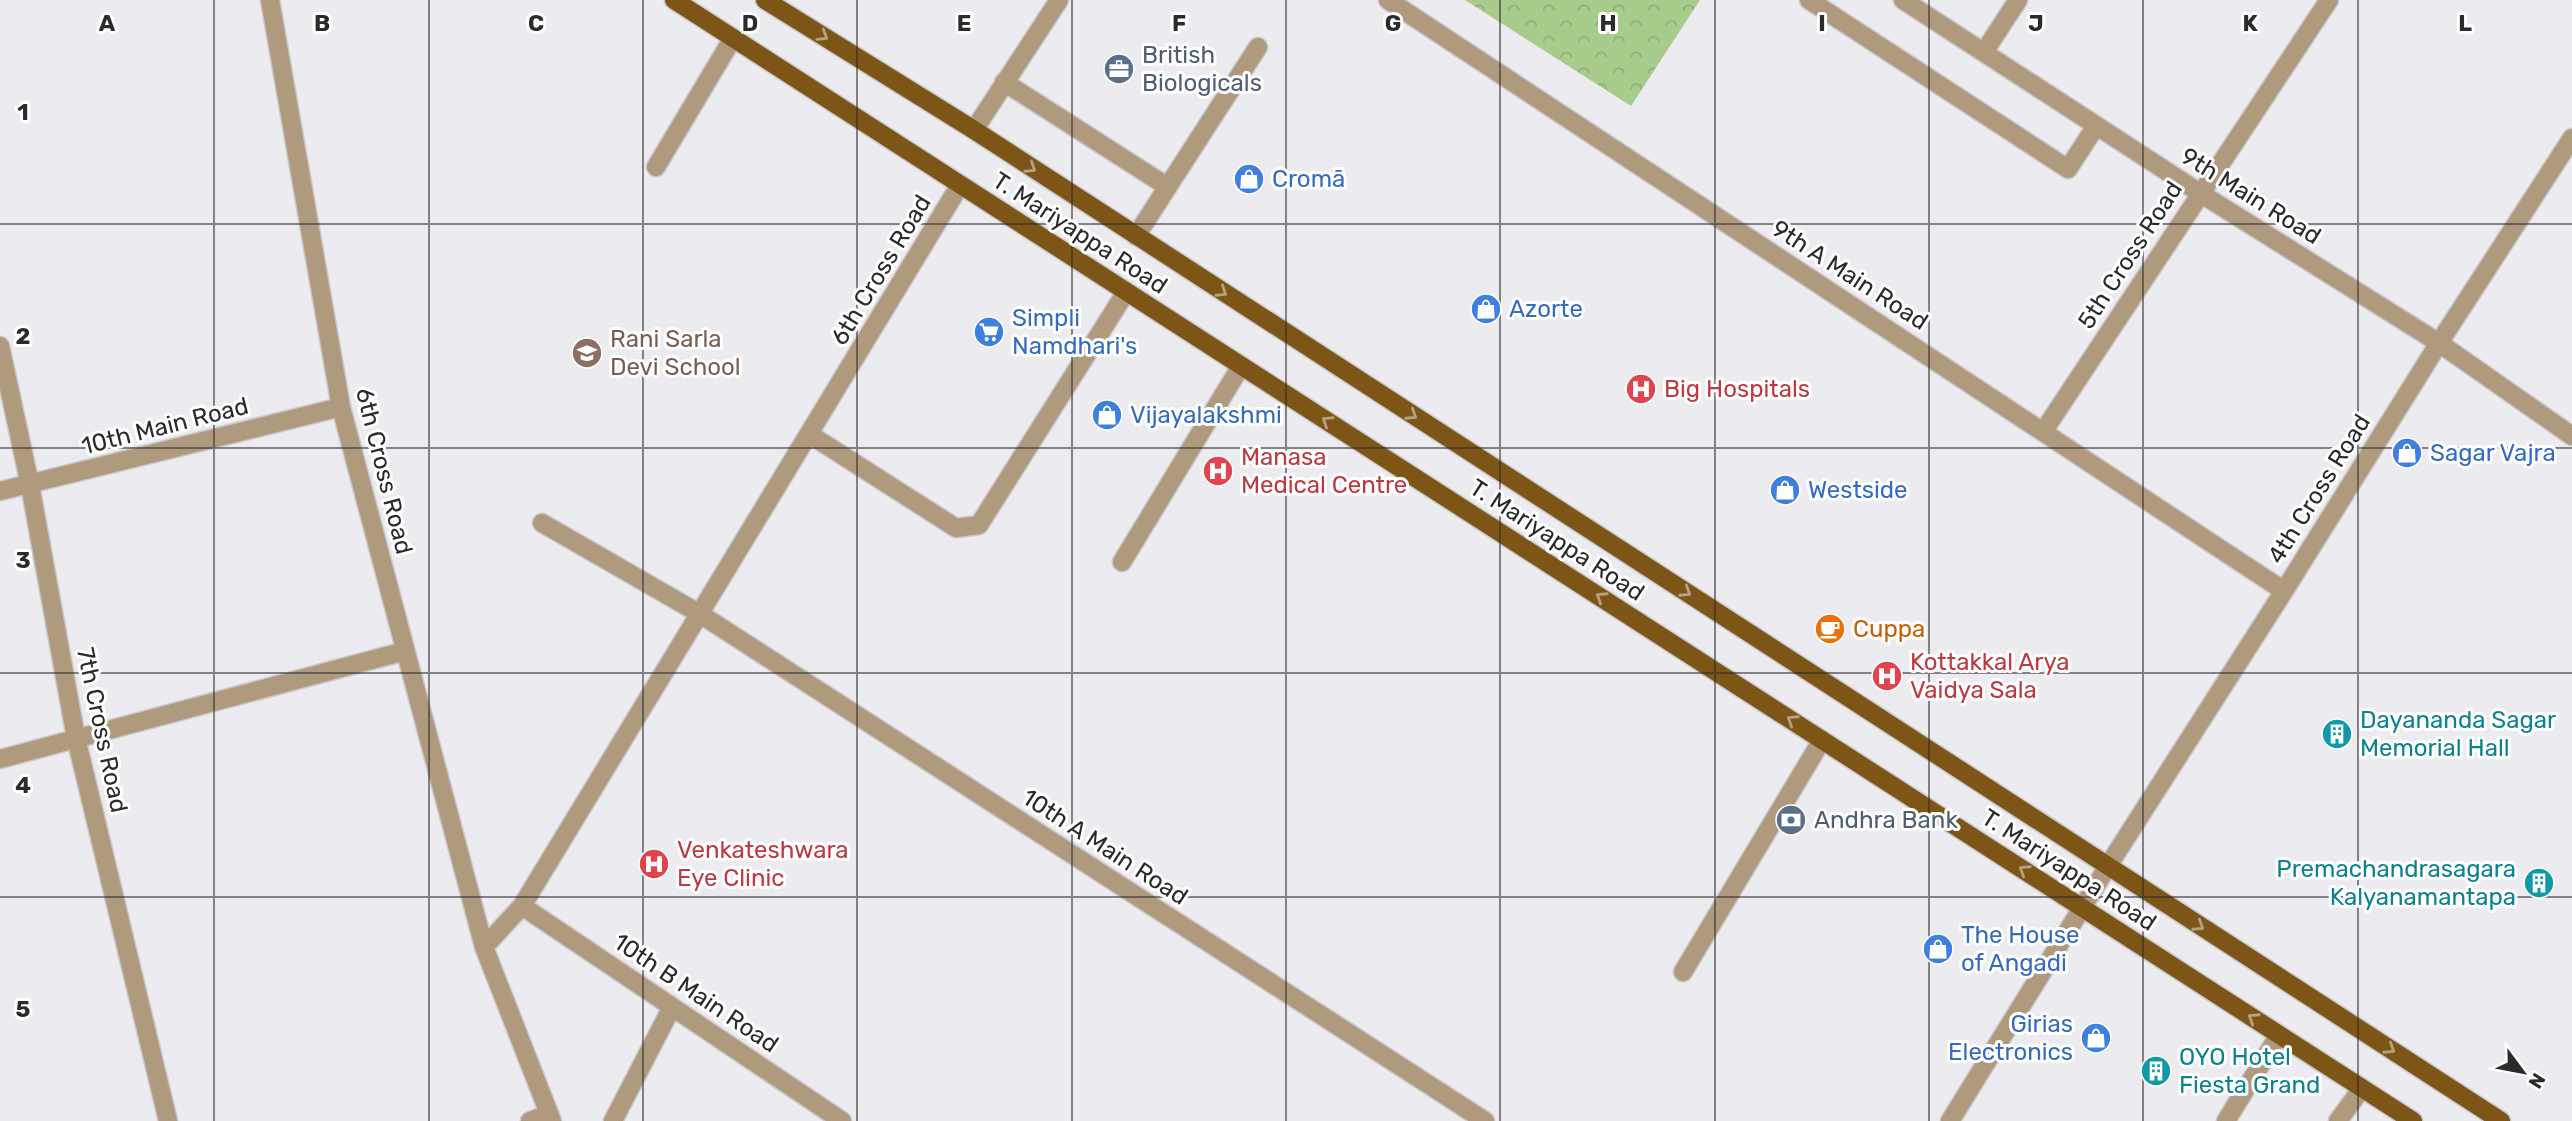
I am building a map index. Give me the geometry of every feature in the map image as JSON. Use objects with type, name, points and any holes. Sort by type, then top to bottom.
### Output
[{"type":"main road","name":"T. Mariyappa Road","points":[[674,0],[2413,1121]]},
{"type":"main road","name":"T. Mariyappa Road","points":[[765,0],[974,130],[2501,1121]]},
{"type":"street","name":"6th Cross Road","points":[[270,0],[341,407],[484,947],[551,1118]]},
{"type":"street","points":[[974,130],[1059,0]]},
{"type":"street","name":"9th A Main Road","points":[[1388,0],[2284,591]]},
{"type":"street","points":[[1809,0],[2068,169],[2096,125]]},
{"type":"street","name":"9th Main Road","points":[[1903,0],[2570,429]]},
{"type":"street","points":[[1984,52],[2018,0]]},
{"type":"street","name":"5th Cross Road","points":[[2043,432],[2329,0]]},
{"type":"street","points":[[656,167],[733,38]]},
{"type":"street","points":[[1136,236],[1258,47]]},
{"type":"street","points":[[1004,82],[1168,187]]},
{"type":"street","name":"4th Cross Road","points":[[2108,866],[2572,138]]},
{"type":"street","name":"6th Cross Road","points":[[484,947],[522,906],[960,185]]},
{"type":"street","points":[[809,434],[956,528],[979,525],[1126,292]]},
{"type":"street","name":"7th Cross Road","points":[[0,346],[30,485],[76,738],[168,1121]]},
{"type":"street","points":[[1122,562],[1241,366]]},
{"type":"street","name":"10th Main Road","points":[[0,491],[341,407]]},
{"type":"street","name":"10th A Main Road","points":[[542,523],[699,614],[1485,1121]]},
{"type":"street","points":[[0,759],[405,651]]},
{"type":"street","points":[[1683,972],[1822,740]]},
{"type":"street","points":[[1950,1121],[2108,866]]},
{"type":"street","name":"10th B Main Road","points":[[522,906],[842,1121]]},
{"type":"street","points":[[613,1121],[672,1007]]},
{"type":"street","points":[[2226,1121],[2279,1035]]},
{"type":"street","points":[[2338,1121],[2362,1088]]},
{"type":"street","points":[[530,1121],[551,1118]]},
{"type":"green space","points":[[1465,0],[1700,0],[1631,106]]},
{"type":"place","name":"British Biologicals","points":[[1119,69]]},
{"type":"place","name":"Cromā","points":[[1249,179]]},
{"type":"place","name":"Azorte","points":[[1486,309]]},
{"type":"place","name":"Simpli Namdhari's","points":[[989,332]]},
{"type":"place","name":"Rani Sarla Devi School","points":[[587,353]]},
{"type":"place","name":"Big Hospitals","points":[[1641,389]]},
{"type":"place","name":"Vijayalakshmi","points":[[1107,415]]},
{"type":"place","name":"Sagar Vajra","points":[[2407,453]]},
{"type":"place","name":"Manasa Medical Centre","points":[[1218,471]]},
{"type":"place","name":"Westside","points":[[1785,490]]},
{"type":"place","name":"Cuppa","points":[[1830,629]]},
{"type":"place","name":"Kottakkal Arya Vaidya Sala","points":[[1887,676]]},
{"type":"place","name":"Dayananda Sagar Memorial Hall","points":[[2337,734]]},
{"type":"place","name":"Andhra Bank","points":[[1791,820]]},
{"type":"place","name":"Venkateshwara Eye Clinic","points":[[654,864]]},
{"type":"place","name":"Premachandrasagara Kalyanamantapa","points":[[2539,883]]},
{"type":"place","name":"The House of Angadi","points":[[1938,949]]},
{"type":"place","name":"Girias Electronics","points":[[2096,1038]]},
{"type":"place","name":"OYO Hotel Fiesta Grand","points":[[2156,1071]]}]
